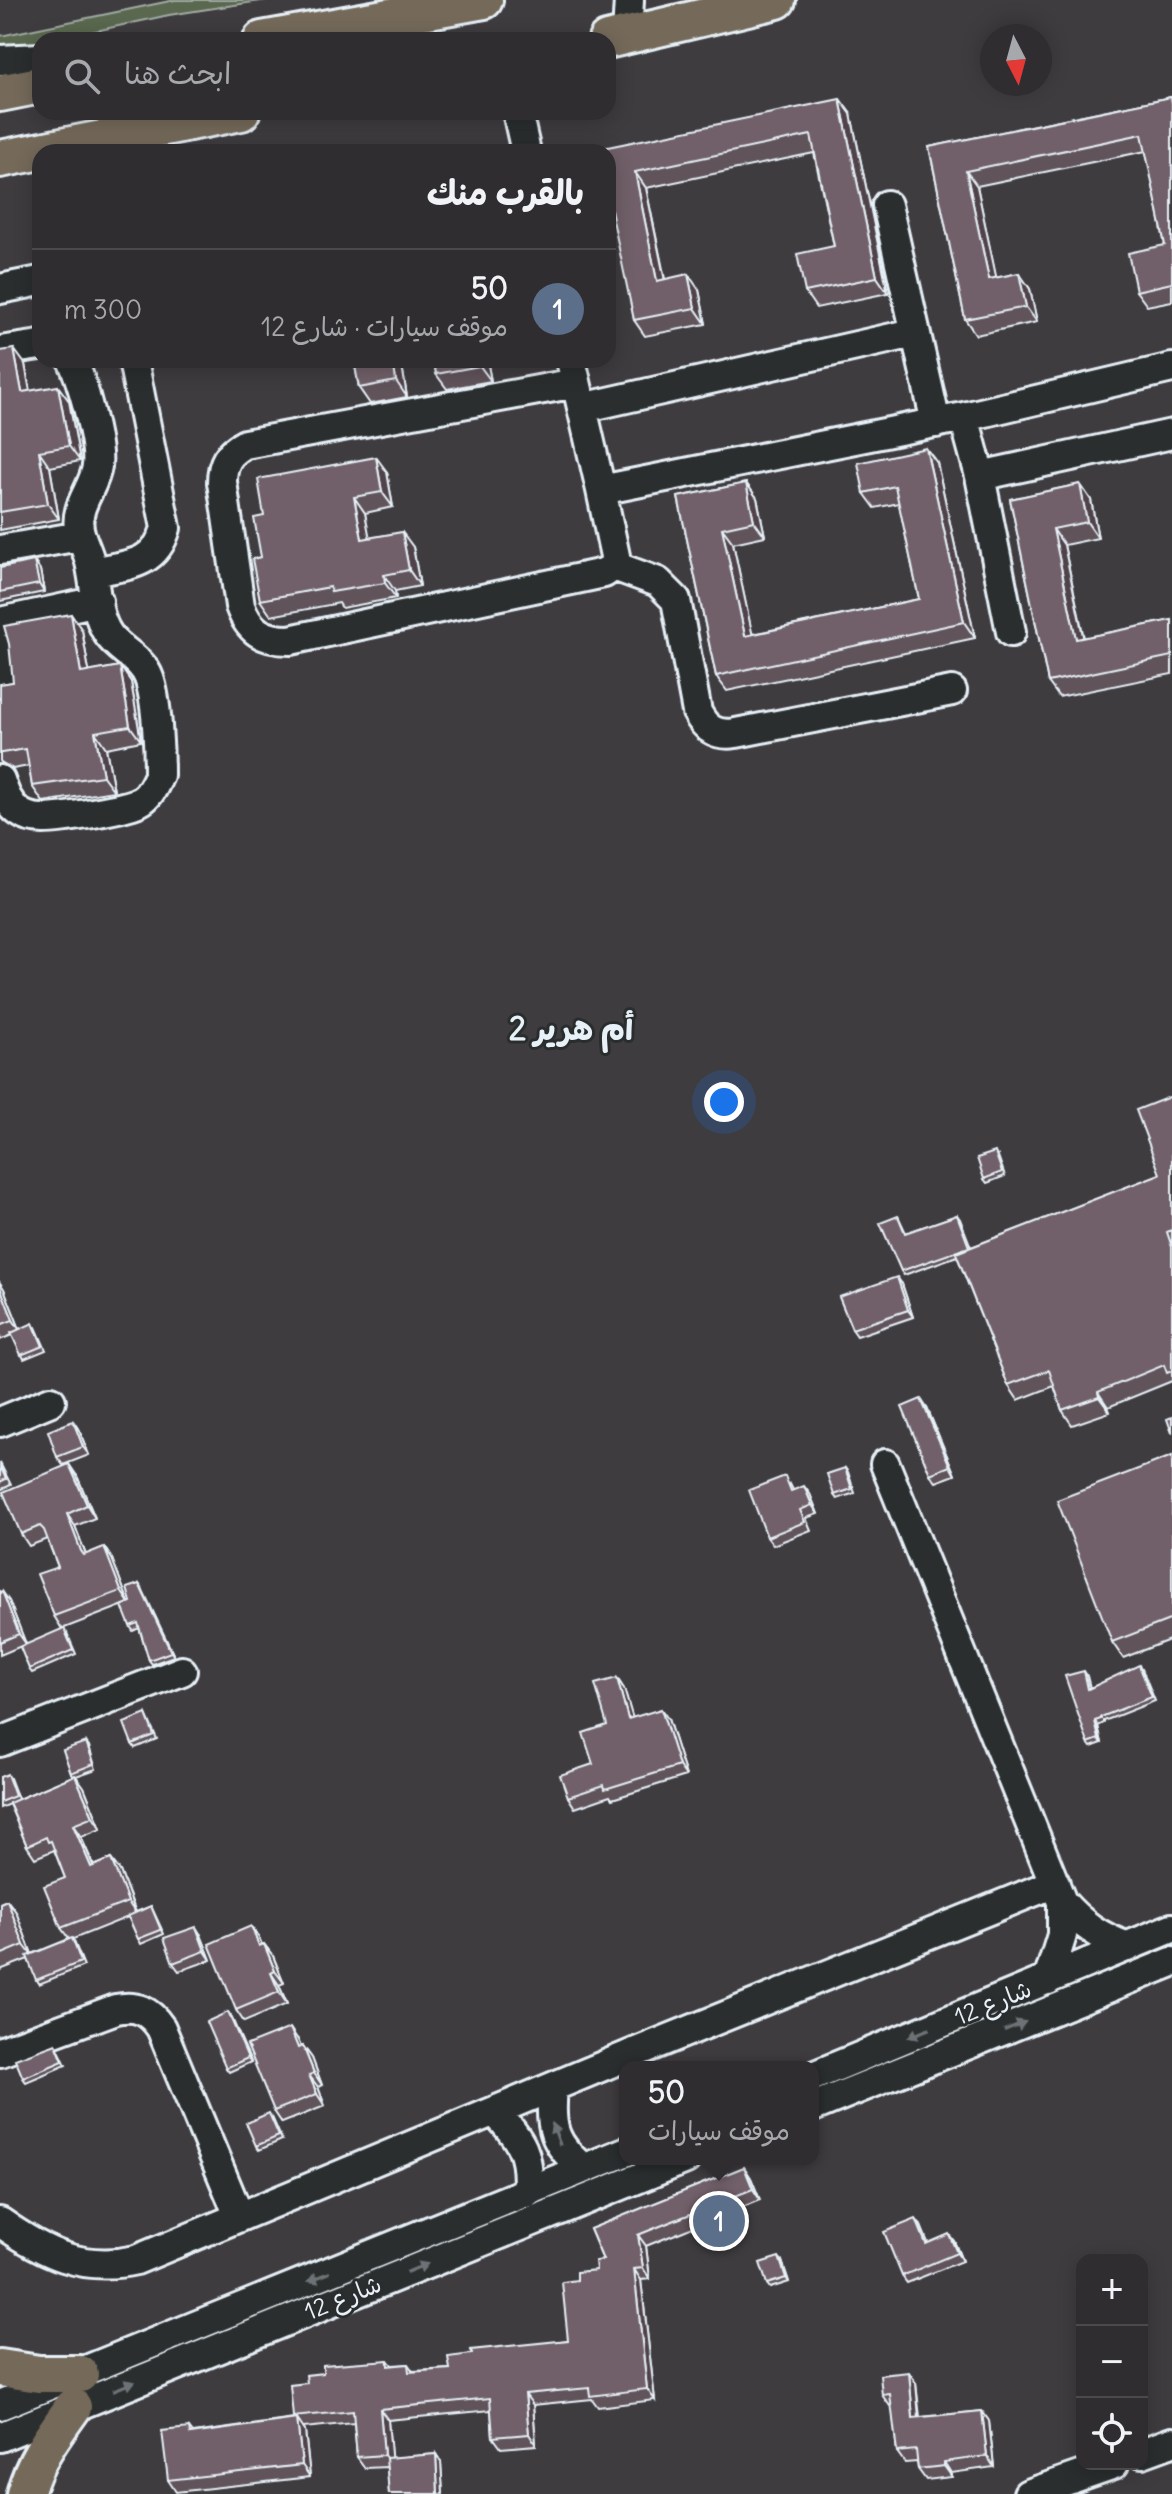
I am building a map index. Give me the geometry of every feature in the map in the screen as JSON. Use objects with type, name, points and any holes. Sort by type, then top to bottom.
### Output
[{"type":"main road","points":[[306,32],[484,0]]},
{"type":"main road","points":[[617,38],[668,14],[777,0]]},
{"type":"main road","points":[[0,93],[32,87]]},
{"type":"main road","points":[[96,144],[205,120]]},
{"type":"main road","points":[[0,2368],[39,2374],[77,2390],[35,2465],[25,2494]]},
{"type":"street","points":[[617,38],[629,0]]},
{"type":"street","points":[[0,60],[32,58]]},
{"type":"street","points":[[519,120],[524,144]]},
{"type":"street","points":[[887,205],[936,423]]},
{"type":"street","points":[[0,289],[32,283]]},
{"type":"street","points":[[614,566],[592,577],[290,640],[273,640],[257,633],[246,621],[240,606],[222,470],[226,459],[245,444],[576,384],[914,333]]},
{"type":"street","points":[[0,351],[32,346]]},
{"type":"street","points":[[0,780],[9,802],[19,812],[32,818],[46,819],[129,806],[143,800],[159,775],[149,679],[138,661],[110,636],[100,616],[92,572],[80,536],[79,513],[94,477],[97,451],[76,368]]},
{"type":"street","points":[[92,572],[150,557],[161,544],[166,528],[135,368]]},
{"type":"street","points":[[601,490],[936,423],[1172,368]]},
{"type":"street","points":[[576,384],[613,544],[614,566]]},
{"type":"street","points":[[964,417],[980,476],[1011,632]]},
{"type":"street","points":[[980,476],[1172,434]]},
{"type":"street","points":[[0,550],[80,536]]},
{"type":"street","points":[[614,566],[658,582],[676,600],[697,712],[712,731],[724,735],[952,691]]},
{"type":"street","points":[[0,622],[98,601]]},
{"type":"street","points":[[0,649],[3,663],[0,683]]},
{"type":"street","points":[[0,1422],[51,1401]]},
{"type":"street","points":[[885,1464],[1058,1893],[1062,1935],[1048,1980]]},
{"type":"street","points":[[0,1742],[182,1671]]},
{"type":"street","points":[[1058,1893],[1085,1926],[1128,1947]]},
{"type":"street","points":[[0,2222],[61,2257],[98,2265],[136,2260],[639,2051],[1058,1893]]},
{"type":"street","name":"شارع 12","points":[[819,2074],[1172,1928]]},
{"type":"street","name":"شارع 12","points":[[819,2105],[1172,1962]]},
{"type":"street","points":[[1089,1963],[1101,1991]]},
{"type":"street","points":[[0,2052],[116,2009],[142,2009],[161,2028],[239,2216]]},
{"type":"street","points":[[553,2088],[551,2110],[554,2135],[569,2157],[584,2169]]},
{"type":"street","points":[[495,2112],[523,2147],[529,2175],[527,2193]]},
{"type":"street","name":"شارع 12","points":[[0,2437],[77,2390],[619,2154]]},
{"type":"street","name":"شارع 12","points":[[0,2405],[77,2390],[670,2165]]},
{"type":"street","points":[[1148,2451],[1172,2442]]},
{"type":"street","points":[[1028,2494],[1097,2470]]},
{"type":"green space","points":[[175,0],[267,0],[169,15],[91,32],[32,32],[32,44],[0,48],[0,36]]},
{"type":"building","points":[[1171,97],[1172,283],[1136,291],[1128,253],[1165,245],[1142,134],[966,171],[989,279],[1019,273],[1026,307],[965,319],[929,147]]},
{"type":"building","points":[[840,99],[877,277],[805,292],[797,254],[834,246],[811,135],[635,172],[657,281],[688,274],[695,308],[634,320],[616,234],[616,145]]},
{"type":"building","points":[[14,349],[22,392],[58,386],[69,446],[39,451],[48,504],[0,512],[0,351]]},
{"type":"building","points":[[355,368],[394,368],[396,381],[359,388]]},
{"type":"building","points":[[435,368],[469,368],[436,374]]},
{"type":"building","points":[[926,448],[964,622],[716,676],[678,497],[746,483],[754,521],[722,528],[745,636],[919,599],[895,486],[864,493],[858,463]]},
{"type":"building","points":[[376,457],[382,492],[354,497],[362,539],[402,532],[409,570],[384,575],[385,583],[331,592],[330,587],[260,600],[252,559],[261,557],[254,518],[264,516],[258,479]]},
{"type":"building","points":[[1080,484],[1087,522],[1053,529],[1076,639],[1172,620],[1172,656],[1048,682],[1010,499]]},
{"type":"building","points":[[34,561],[39,584],[0,592],[0,568]]},
{"type":"building","points":[[71,614],[81,673],[120,666],[130,726],[95,732],[103,776],[32,786],[26,749],[0,753],[0,684],[13,682],[4,626]]},
{"type":"building","points":[[1172,1096],[1172,1230],[1167,1232],[1172,1247],[1172,1371],[1167,1373],[1164,1365],[1098,1392],[1099,1397],[1062,1410],[1049,1370],[1008,1385],[956,1253],[1160,1174],[1136,1110]]},
{"type":"building","points":[[995,1152],[1002,1172],[984,1179],[977,1158]]},
{"type":"building","points":[[957,1215],[969,1247],[901,1271],[880,1223],[898,1216],[905,1233]]},
{"type":"building","points":[[897,1277],[908,1310],[852,1329],[839,1297]]},
{"type":"building","points":[[0,1287],[13,1320],[0,1325]]},
{"type":"building","points":[[33,1323],[43,1346],[21,1355],[11,1333]]},
{"type":"building","points":[[921,1399],[950,1466],[930,1474],[902,1407]]},
{"type":"building","points":[[73,1421],[83,1447],[57,1457],[48,1431]]},
{"type":"building","points":[[1172,1456],[1172,1619],[1112,1642],[1057,1500]]},
{"type":"building","points":[[69,1464],[87,1505],[67,1514],[81,1551],[84,1555],[104,1547],[121,1591],[54,1616],[37,1574],[58,1567],[44,1530],[40,1526],[21,1534],[3,1492]]},
{"type":"building","points":[[0,1466],[6,1479],[0,1482]]},
{"type":"building","points":[[845,1468],[852,1489],[834,1495],[827,1474]]},
{"type":"building","points":[[785,1476],[791,1491],[804,1486],[812,1505],[800,1510],[805,1522],[767,1537],[749,1490]]},
{"type":"building","points":[[139,1584],[171,1652],[149,1660],[138,1623],[130,1626],[122,1606],[131,1602],[127,1588]]},
{"type":"building","points":[[0,1592],[19,1634],[0,1642]]},
{"type":"building","points":[[64,1628],[73,1650],[29,1669],[20,1647]]},
{"type":"building","points":[[1139,1665],[1152,1697],[1095,1721],[1099,1739],[1088,1743],[1065,1676],[1084,1671],[1088,1689]]},
{"type":"building","points":[[617,1678],[628,1719],[661,1709],[679,1766],[568,1797],[560,1775],[593,1764],[583,1733],[607,1725],[595,1684]]},
{"type":"building","points":[[146,1714],[154,1735],[132,1744],[124,1723]]},
{"type":"building","points":[[86,1742],[94,1764],[71,1773],[63,1750]]},
{"type":"building","points":[[7,1774],[15,1796],[0,1802],[0,1777]]},
{"type":"building","points":[[75,1775],[93,1817],[73,1825],[91,1867],[111,1859],[128,1902],[61,1928],[44,1886],[65,1878],[51,1841],[48,1842],[46,1837],[27,1846],[9,1803]]},
{"type":"building","points":[[7,1900],[24,1945],[0,1955],[0,1903]]},
{"type":"building","points":[[151,1906],[161,1930],[138,1939],[128,1916]]},
{"type":"building","points":[[251,1926],[259,1946],[264,1944],[275,1971],[271,1973],[279,1992],[236,2010],[209,1944]]},
{"type":"building","points":[[196,1927],[205,1951],[173,1963],[164,1938]]},
{"type":"building","points":[[72,1938],[81,1962],[36,1980],[27,1956]]},
{"type":"building","points":[[228,2012],[248,2058],[226,2068],[206,2022]]},
{"type":"building","points":[[290,2028],[298,2048],[303,2046],[314,2073],[309,2075],[317,2094],[274,2111],[247,2045]]},
{"type":"building","points":[[56,2044],[63,2061],[23,2078],[15,2059]]},
{"type":"building","points":[[269,2113],[279,2136],[256,2146],[246,2123]]},
{"type":"building","points":[[744,2167],[753,2189],[638,2235],[643,2268],[634,2269],[647,2389],[590,2396],[589,2388],[525,2394],[529,2434],[493,2437],[490,2398],[380,2409],[384,2455],[357,2457],[353,2411],[293,2417],[290,2385],[307,2383],[306,2375],[323,2373],[323,2365],[388,2360],[388,2366],[408,2364],[409,2372],[450,2369],[448,2357],[472,2354],[471,2350],[568,2340],[562,2282],[577,2280],[577,2272],[596,2270],[595,2261],[603,2260],[590,2229]]},
{"type":"building","points":[[916,2219],[926,2244],[949,2234],[957,2253],[902,2276],[884,2232]]},
{"type":"building","points":[[779,2257],[786,2278],[767,2284],[760,2263]]},
{"type":"building","points":[[909,2372],[913,2418],[982,2411],[987,2456],[918,2469],[916,2450],[897,2452],[890,2394],[882,2395],[880,2375]]},
{"type":"building","points":[[297,2419],[302,2465],[168,2480],[162,2431],[189,2428],[190,2434]]},
{"type":"building","points":[[436,2454],[438,2494],[389,2494],[386,2458]]},
{"type":"place","name":"50","points":[[719,2221]]},
{"type":"district","name":"أم هرير 2","points":[[571,1029]]}]
